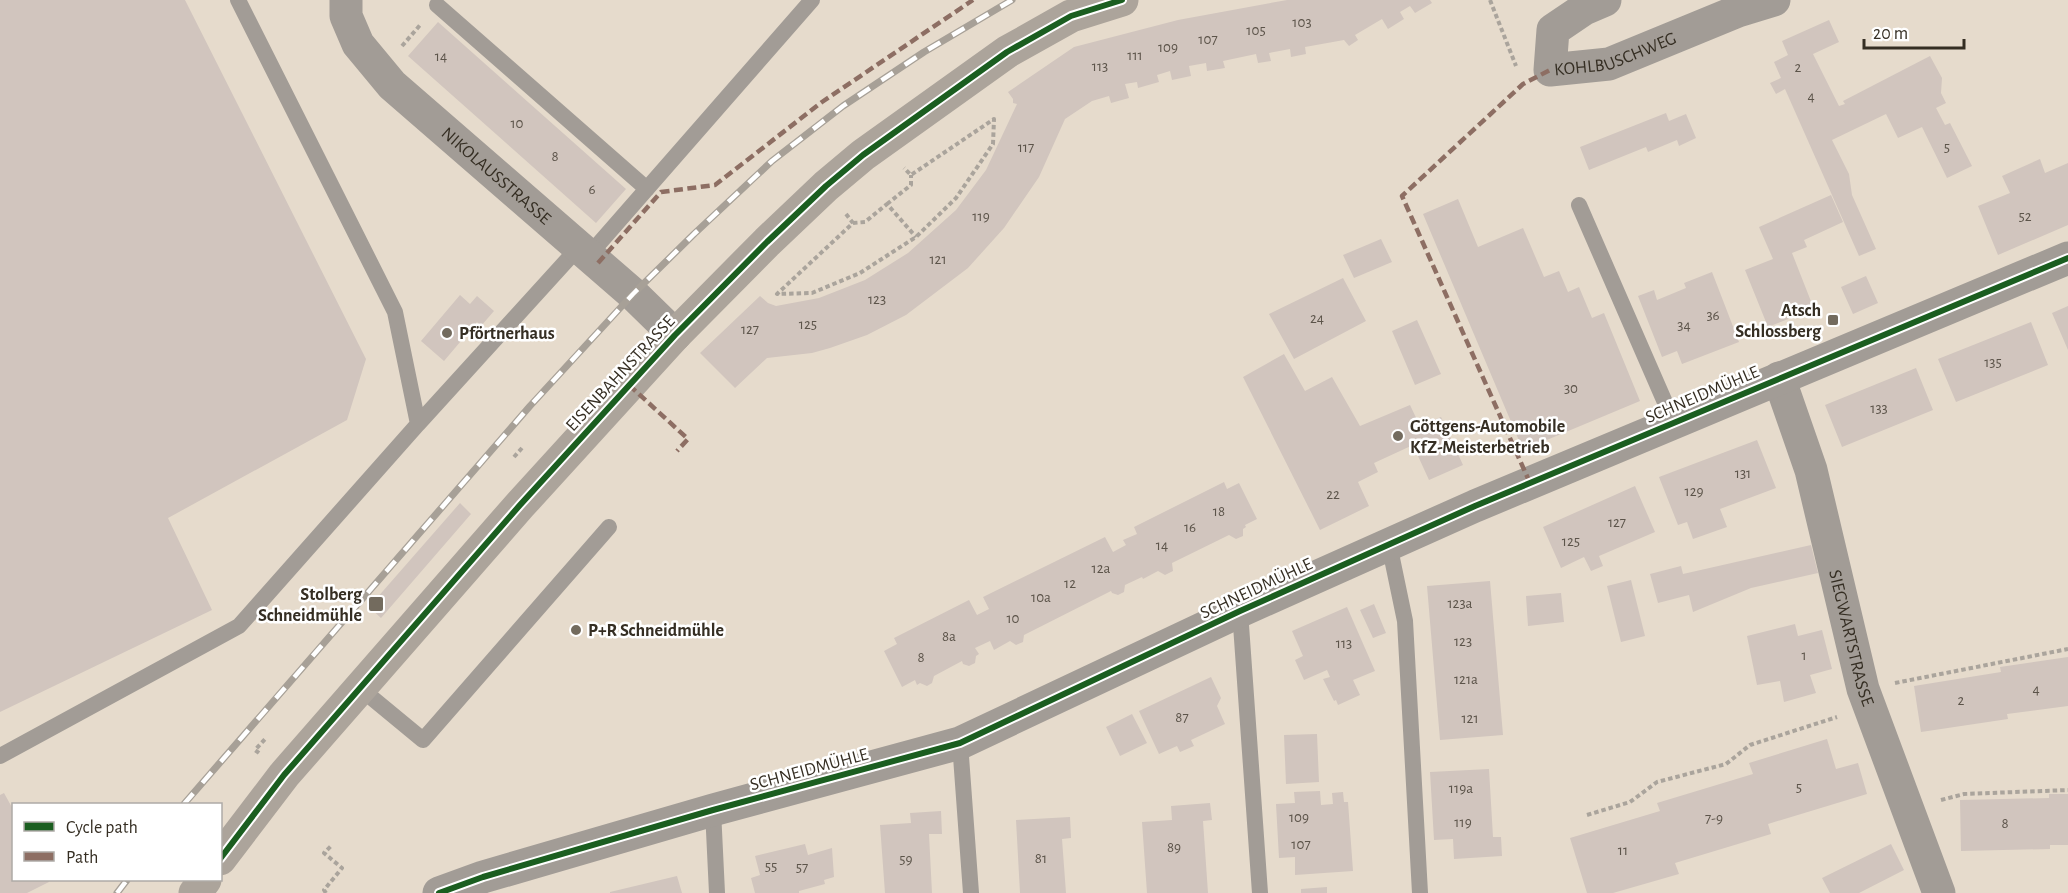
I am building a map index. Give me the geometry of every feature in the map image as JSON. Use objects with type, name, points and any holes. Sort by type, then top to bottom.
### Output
[{"type":"main road","name":"EISENBAHNSTRASSE","points":[[222,856],[284,775],[549,472],[675,335],[767,242],[826,186],[880,143],[1007,52],[1071,16],[1122,0]]},
{"type":"street","name":"NIKOLAUSSTRASSE","points":[[346,0],[346,16],[358,44],[401,93],[633,294],[675,335]]},
{"type":"street","name":"KOHLBUSCHWEG","points":[[1605,0],[1584,9],[1553,30],[1550,70],[1609,64],[1738,11],[1774,0]]},
{"type":"street","name":"SCHNEIDMÜHLE","points":[[439,893],[484,885],[713,810],[960,743],[1240,611],[1389,544],[2068,258]]},
{"type":"street","name":"SIEGWARTSTRASSE","points":[[1779,378],[1811,470],[1866,698],[1939,893]]},
{"type":"lane","points":[[238,0],[395,312],[418,424]]},
{"type":"lane","points":[[0,756],[240,626],[418,424],[584,251],[647,189],[812,0]]},
{"type":"lane","points":[[436,5],[647,189]]},
{"type":"lane","points":[[1579,205],[1674,423]]},
{"type":"lane","points":[[360,688],[423,740],[609,527]]},
{"type":"lane","points":[[1389,544],[1405,621],[1419,893]]},
{"type":"lane","name":"SCHNEIDMÜHLE","points":[[1240,611],[1260,893]]},
{"type":"lane","points":[[960,743],[971,893]]},
{"type":"lane","points":[[713,810],[717,893]]},
{"type":"path","points":[[1490,0],[1518,73]]},
{"type":"path","points":[[381,72],[436,5]]},
{"type":"path","points":[[880,143],[911,175],[911,185],[865,222],[853,223],[777,294],[812,293],[860,273],[916,237],[956,198],[993,144],[994,119],[911,175]]},
{"type":"path","points":[[826,186],[853,223]]},
{"type":"path","points":[[887,204],[916,237]]},
{"type":"path","points":[[514,457],[519,452]]},
{"type":"path","points":[[1587,815],[1630,802],[1657,782],[1726,764],[1750,745],[1866,698],[2068,649]]},
{"type":"path","points":[[260,745],[266,738]]},
{"type":"path","points":[[1907,809],[1964,794],[2068,790]]},
{"type":"path","points":[[326,893],[324,890],[342,868],[324,853],[331,846]]},
{"type":"building","points":[[0,0],[185,0],[366,359],[347,420],[168,518],[212,610],[0,712]]},
{"type":"building","points":[[1287,0],[1430,0],[1432,3],[1415,13],[1410,6],[1400,12],[1404,19],[1388,29],[1382,19],[1355,35],[1358,40],[1349,46],[1344,40],[1305,47],[1306,54],[1291,57],[1290,49],[1269,53],[1271,61],[1258,63],[1256,54],[1223,61],[1225,68],[1207,71],[1206,63],[1189,66],[1191,76],[1172,80],[1170,71],[1157,75],[1159,82],[1138,88],[1137,82],[1125,84],[1129,98],[1111,103],[1109,96],[1092,101],[1065,119],[1039,177],[1004,228],[968,268],[906,315],[867,335],[830,348],[812,353],[767,358],[735,388],[700,353],[760,296],[776,306],[819,298],[865,280],[908,253],[956,210],[986,170],[1017,104],[1013,103],[1008,92],[1074,47],[1178,20]]},
{"type":"building","points":[[1829,20],[1839,42],[1813,54],[1839,106],[1845,104],[1843,101],[1930,56],[1942,78],[1941,93],[1946,103],[1936,108],[1945,125],[1950,123],[1972,166],[1947,178],[1922,127],[1898,138],[1886,114],[1832,140],[1849,174],[1852,195],[1876,249],[1859,256],[1785,89],[1776,94],[1770,83],[1781,78],[1774,62],[1788,55],[1782,41]]},
{"type":"building","points":[[438,22],[626,189],[596,223],[408,56]]},
{"type":"building","points":[[1666,113],[1669,121],[1686,114],[1696,138],[1679,146],[1677,140],[1648,152],[1646,147],[1589,170],[1580,147]]},
{"type":"building","points":[[2040,159],[2045,173],[2068,163],[2068,225],[1998,255],[1978,206],[2010,193],[2002,176]]},
{"type":"building","points":[[1831,195],[1843,222],[1804,240],[1807,247],[1792,253],[1814,309],[1768,327],[1745,270],[1773,259],[1759,227]]},
{"type":"building","points":[[1458,199],[1478,247],[1523,228],[1544,277],[1559,271],[1568,292],[1579,287],[1592,318],[1604,313],[1640,401],[1523,450],[1423,214]]},
{"type":"building","points":[[1381,239],[1392,262],[1354,278],[1343,255]]},
{"type":"building","points":[[1712,272],[1739,342],[1682,364],[1677,351],[1662,357],[1638,296],[1654,290],[1657,300],[1686,288],[1684,283]]},
{"type":"building","points":[[1866,276],[1878,303],[1853,314],[1841,287]]},
{"type":"building","points":[[1343,278],[1366,321],[1294,359],[1269,314]]},
{"type":"building","name":"Pförtnerhaus","points":[[460,295],[470,304],[477,296],[494,311],[481,326],[477,322],[444,361],[421,341]]},
{"type":"building","points":[[2068,306],[2068,350],[2052,313]]},
{"type":"building","points":[[1417,320],[1441,374],[1415,385],[1392,331]]},
{"type":"building","points":[[2031,322],[2048,365],[1956,402],[1938,359]]},
{"type":"building","points":[[1284,354],[1305,391],[1332,377],[1360,426],[1410,405],[1420,426],[1441,417],[1463,465],[1429,480],[1413,445],[1374,463],[1378,472],[1358,482],[1369,506],[1320,530],[1243,377]]},
{"type":"building","points":[[1916,368],[1933,410],[1842,447],[1825,405]]},
{"type":"building","points":[[1757,440],[1776,488],[1720,509],[1727,527],[1693,539],[1687,522],[1678,525],[1659,477]]},
{"type":"building","points":[[1224,482],[1227,489],[1239,483],[1257,519],[1245,525],[1243,536],[1236,539],[1229,535],[1172,563],[1173,571],[1165,575],[1158,571],[1125,585],[1124,592],[1118,595],[1111,591],[1024,635],[1023,642],[1016,645],[1010,641],[994,650],[990,641],[975,648],[979,654],[976,656],[975,663],[969,666],[963,664],[962,661],[934,676],[932,683],[927,686],[920,683],[917,685],[915,680],[902,687],[884,651],[897,644],[894,638],[969,600],[977,615],[989,609],[983,597],[1105,537],[1113,552],[1126,545],[1123,540],[1137,534],[1134,527]]},
{"type":"building","points":[[1635,486],[1655,532],[1599,556],[1603,566],[1591,571],[1584,557],[1561,568],[1543,527]]},
{"type":"building","points":[[460,503],[471,514],[381,618],[369,607]]},
{"type":"building","points":[[1811,545],[1818,573],[1751,588],[1693,612],[1689,595],[1658,603],[1650,574],[1681,566],[1683,574]]},
{"type":"building","points":[[1631,580],[1645,636],[1621,642],[1607,586]]},
{"type":"building","points":[[1490,581],[1503,735],[1440,740],[1427,586]]},
{"type":"building","points":[[1561,593],[1564,622],[1528,626],[1526,596]]},
{"type":"building","points":[[1374,604],[1386,633],[1373,638],[1360,610]]},
{"type":"building","points":[[1347,607],[1375,671],[1353,680],[1360,695],[1338,705],[1323,679],[1330,677],[1327,670],[1304,680],[1295,660],[1303,656],[1292,631]]},
{"type":"building","points":[[1795,624],[1798,636],[1822,630],[1832,669],[1810,675],[1816,693],[1784,702],[1780,681],[1757,685],[1747,636]]},
{"type":"building","points":[[2068,657],[2068,706],[2007,714],[2008,719],[1921,732],[1914,686],[2001,672],[2000,667]]},
{"type":"building","points":[[1211,677],[1221,698],[1217,706],[1225,724],[1191,740],[1194,746],[1180,752],[1177,746],[1159,754],[1139,711]]},
{"type":"building","points":[[1132,714],[1147,743],[1120,756],[1106,727]]},
{"type":"building","points":[[1317,734],[1319,782],[1286,784],[1284,735]]},
{"type":"building","points":[[1827,739],[1836,769],[1858,763],[1867,794],[1768,824],[1771,834],[1675,863],[1679,874],[1613,893],[1587,893],[1570,838],[1660,811],[1657,803],[1753,774],[1749,763]]},
{"type":"building","points":[[1489,769],[1493,837],[1501,837],[1502,856],[1454,859],[1453,839],[1434,840],[1430,772]]},
{"type":"building","points":[[1320,791],[1321,805],[1333,804],[1332,793],[1343,792],[1344,802],[1348,802],[1353,871],[1295,875],[1295,857],[1279,858],[1276,804],[1295,803],[1294,792]]},
{"type":"building","points":[[4,793],[12,807],[12,881],[49,882],[27,893],[0,893],[0,795]]},
{"type":"building","points":[[2049,794],[2068,794],[2068,845],[2050,845],[2050,849],[1961,851],[1960,800],[2049,798]]},
{"type":"building","points":[[1210,803],[1212,820],[1203,821],[1208,893],[1147,893],[1142,822],[1172,820],[1171,806]]},
{"type":"building","points":[[941,811],[942,834],[929,834],[932,893],[885,893],[880,825],[911,823],[910,813]]},
{"type":"building","points":[[1070,817],[1071,838],[1062,839],[1066,893],[1020,893],[1016,820]]},
{"type":"building","points":[[805,844],[808,855],[832,848],[834,877],[824,880],[825,884],[799,891],[799,893],[755,893],[751,878],[760,875],[755,856]]},
{"type":"building","points":[[1891,844],[1904,870],[1859,893],[1830,893],[1822,878]]},
{"type":"building","points":[[677,876],[682,893],[610,893],[610,892]]},
{"type":"building","points":[[1327,887],[1327,893],[1301,893],[1301,889]]},
{"type":"railway","points":[[185,803],[530,406],[633,294],[694,234],[772,161],[843,106],[924,52],[1012,0]]},
{"type":"railway","points":[[117,893],[126,881]]},
{"type":"marked path","points":[[598,263],[661,192],[715,185],[822,102],[973,0]]},
{"type":"marked path","points":[[1530,483],[1402,196],[1523,84],[1550,70]]},
{"type":"marked path","points":[[629,385],[688,439],[677,451]]},
{"type":"cycle path","points":[[222,856],[284,775],[520,505],[675,335],[767,242],[826,186],[863,155],[1007,52],[1071,16],[1122,0]]},
{"type":"cycle path","points":[[439,893],[483,877],[713,810],[960,743],[1240,611],[1475,506],[2068,258]]},
{"type":"place","name":"Atsch Schlossberg","points":[[1833,320]]},
{"type":"place","name":"Pförtnerhaus","points":[[447,333]]},
{"type":"place","name":"Göttgens-Automobile KfZ-Meisterbetrieb","points":[[1398,436]]},
{"type":"place","name":"Stolberg Schneidmühle","points":[[376,604]]},
{"type":"place","name":"P+R Schneidmühle","points":[[576,630]]}]
